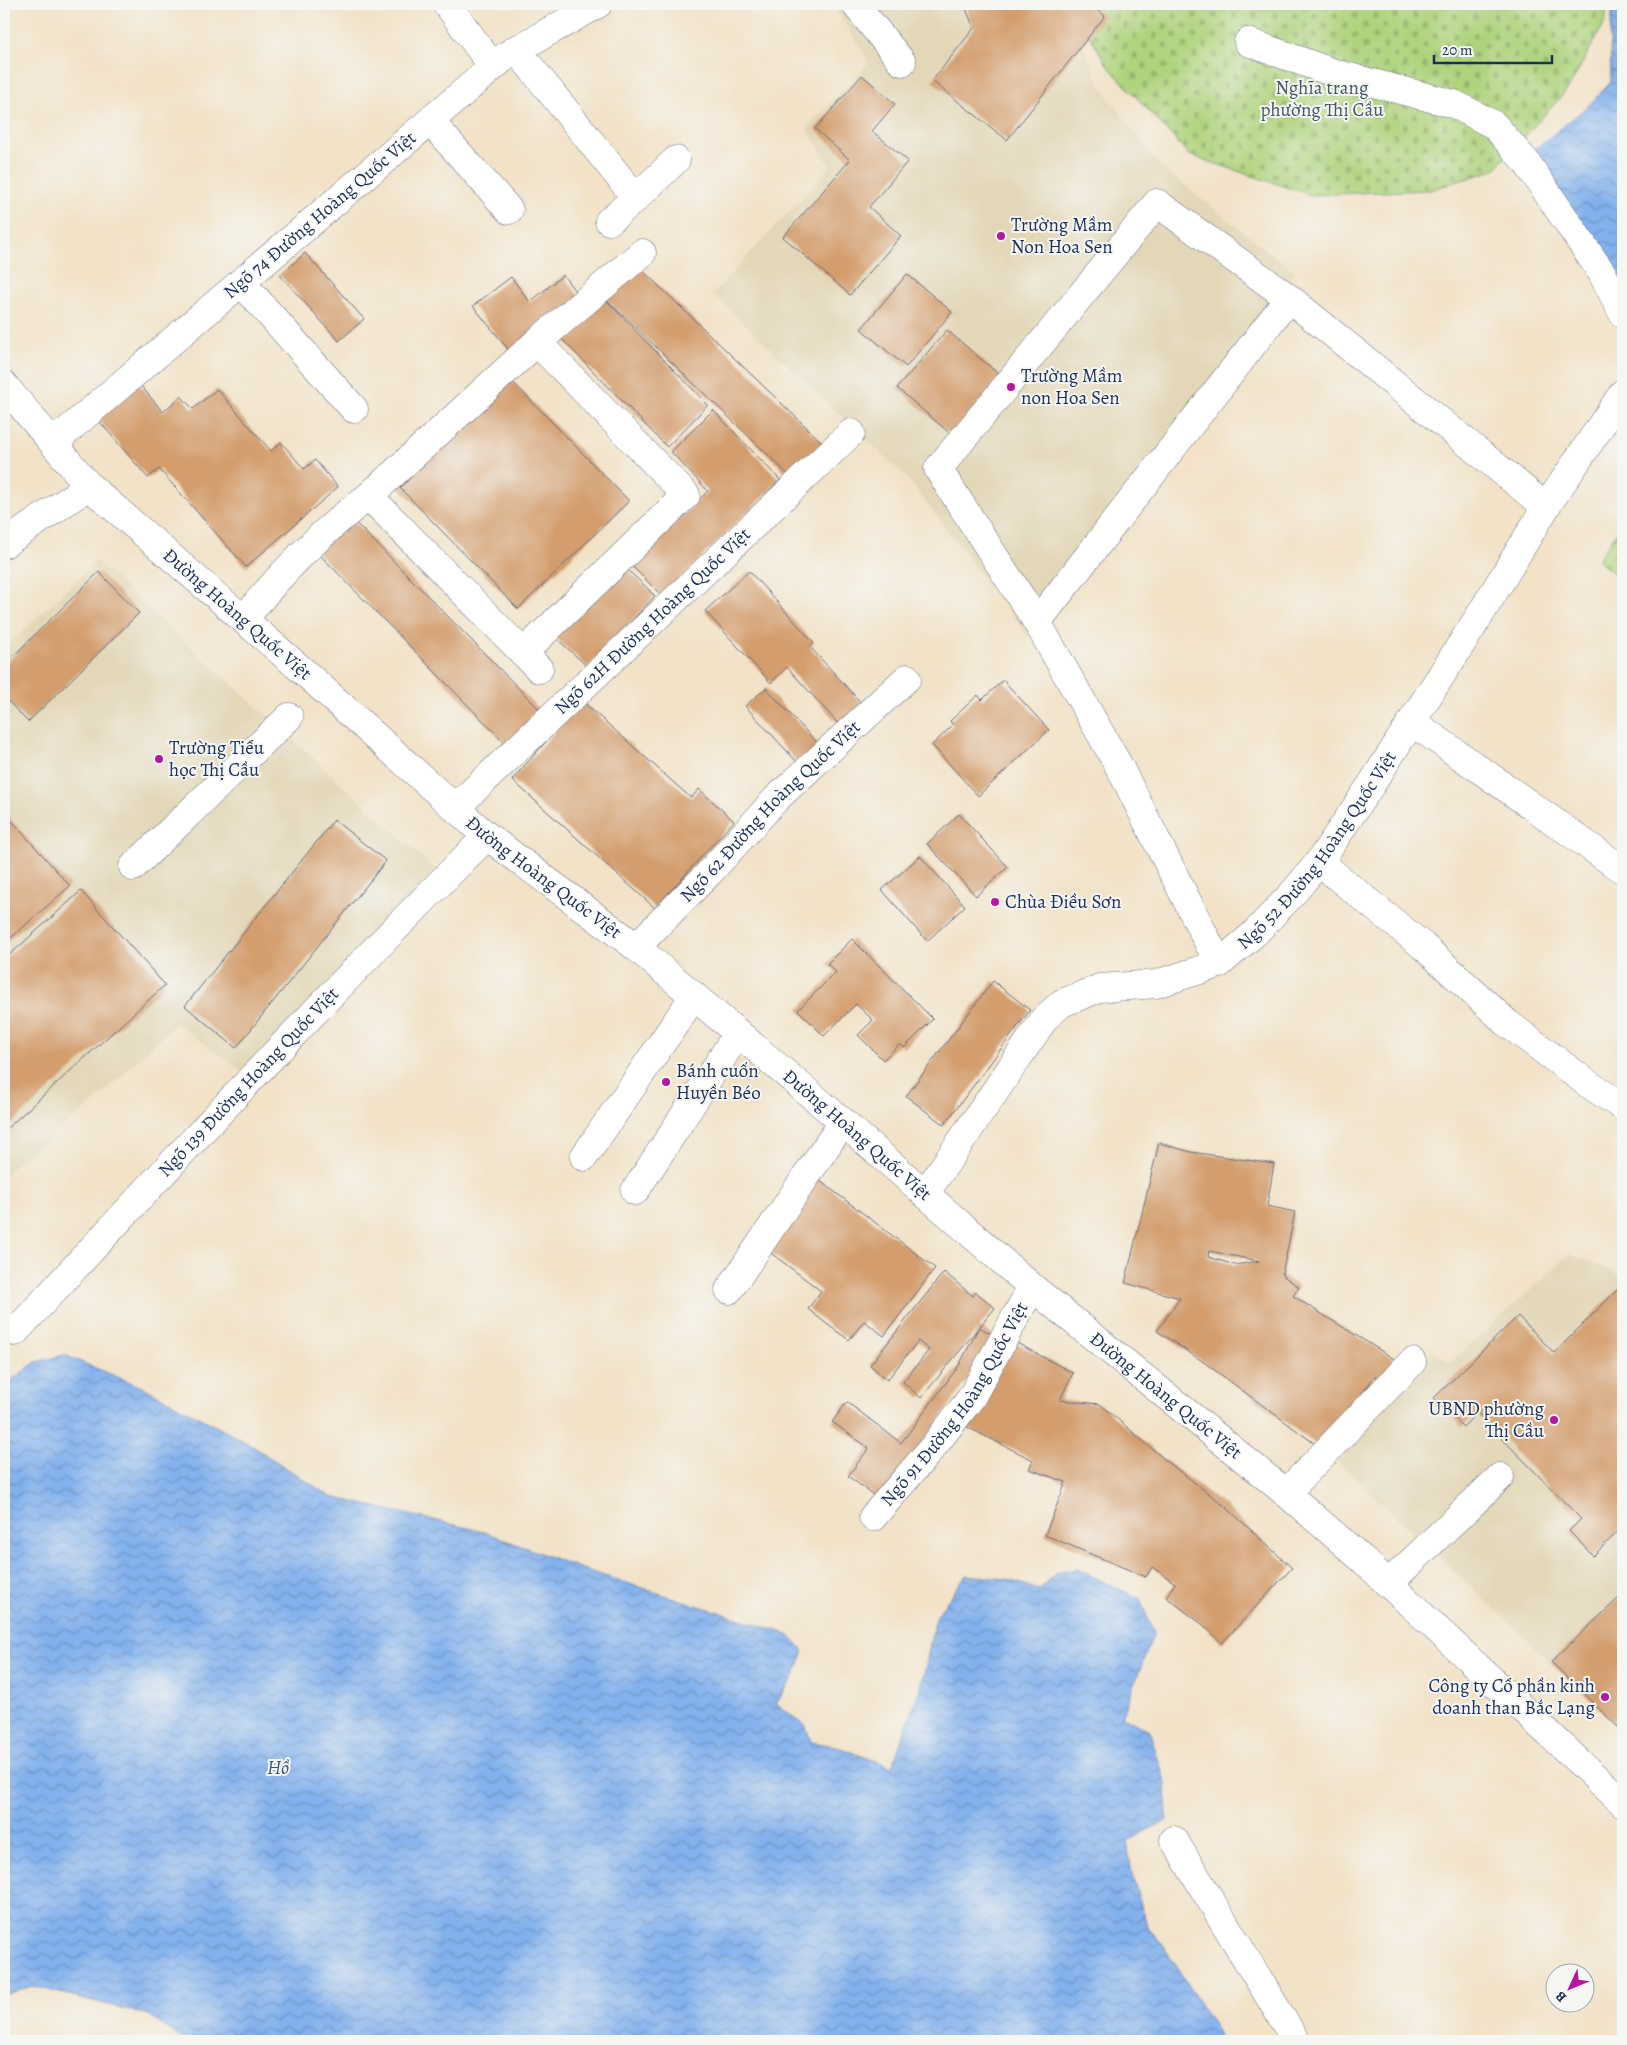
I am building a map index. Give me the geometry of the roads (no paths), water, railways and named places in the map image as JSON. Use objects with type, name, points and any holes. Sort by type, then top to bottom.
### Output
[{"type":"street","points":[[447,4],[493,67]]},
{"type":"street","points":[[855,4],[902,62]]},
{"type":"street","name":"Ngõ 74 Đường Hoàng Quốc Việt","points":[[53,444],[493,67],[516,49],[592,5]]},
{"type":"street","points":[[1248,42],[1334,73],[1454,104],[1494,125],[1527,163],[1602,273],[1623,314]]},
{"type":"street","points":[[516,49],[636,198]]},
{"type":"street","points":[[430,121],[510,210]]},
{"type":"street","points":[[609,221],[676,160]]},
{"type":"street","points":[[1220,964],[1120,768],[1037,622],[938,469],[1157,203],[1289,298],[1546,507]]},
{"type":"street","points":[[244,619],[264,594],[343,515],[369,496],[537,342],[642,253]]},
{"type":"street","points":[[241,282],[354,409]]},
{"type":"street","points":[[1037,622],[1289,298]]},
{"type":"street","points":[[369,496],[531,661],[686,495],[537,342]]},
{"type":"street","name":"Đường Hoàng Quốc Việt","points":[[4,385],[89,486],[244,619],[455,808],[487,836],[636,947],[843,1122],[1032,1287],[1286,1493],[1388,1584],[1623,1803]]},
{"type":"street","name":"Ngõ 52 Đường Hoàng Quốc Việt","points":[[925,1194],[1045,1018],[1062,1003],[1100,988],[1156,984],[1220,964],[1255,933],[1319,862],[1412,722],[1546,507],[1622,398]]},
{"type":"street","name":"Ngõ 62H Đường Hoàng Quốc Việt","points":[[455,808],[851,433]]},
{"type":"street","points":[[4,544],[89,486]]},
{"type":"street","name":"Ngõ 62 Đường Hoàng Quốc Việt","points":[[636,947],[709,873],[776,799],[907,678]]},
{"type":"street","points":[[133,867],[288,717]]},
{"type":"street","points":[[1412,722],[1623,870]]},
{"type":"street","name":"Ngõ 139 Đường Hoàng Quốc Việt","points":[[15,1332],[230,1102],[487,836]]},
{"type":"street","points":[[1319,862],[1423,946],[1507,1023],[1587,1083],[1623,1107]]},
{"type":"street","points":[[584,1157],[694,996]]},
{"type":"street","points":[[635,1191],[738,1033]]},
{"type":"street","points":[[729,1290],[843,1122]]},
{"type":"street","name":"Ngõ 91 Đường Hoàng Quốc Việt","points":[[873,1517],[933,1447],[971,1398],[1032,1287]]},
{"type":"street","points":[[1286,1493],[1412,1362]]},
{"type":"street","points":[[1388,1584],[1500,1477]]},
{"type":"street","points":[[1174,1840],[1296,2041]]},
{"type":"water","points":[[1613,4],[1623,4],[1623,292],[1534,150],[1587,107],[1611,82],[1610,36]]},
{"type":"water","name":"Hồ","points":[[64,1355],[149,1390],[249,1444],[331,1497],[482,1531],[579,1568],[788,1634],[804,1651],[794,1676],[776,1704],[806,1726],[811,1742],[835,1746],[892,1767],[923,1680],[935,1618],[966,1575],[1007,1579],[1039,1590],[1057,1573],[1077,1569],[1140,1599],[1154,1633],[1122,1717],[1149,1730],[1166,1784],[1167,1820],[1127,1841],[1132,1875],[1147,1926],[1163,1945],[1223,2041],[185,2041],[149,2015],[32,1986],[4,1995],[4,1386],[36,1362]]},
{"type":"place","name":"Trường Mầm Non Hoa Sen","points":[[1001,236]]},
{"type":"place","name":"Trường Mầm non Hoa Sen","points":[[1011,387]]},
{"type":"place","name":"Trường Tiểu học Thị Cầu","points":[[159,759]]},
{"type":"place","name":"Chùa Điều Sơn","points":[[995,902]]},
{"type":"place","name":"Bánh cuốn Huyền Béo","points":[[666,1082]]},
{"type":"place","name":"UBND phường Thị Cầu","points":[[1554,1420]]},
{"type":"place","name":"Công ty Cổ phần kinh doanh than Bắc Lạng","points":[[1605,1697]]},
{"type":"park label","name":"Nghĩa trang phường Thị Cầu","points":[[1322,99]]}]
